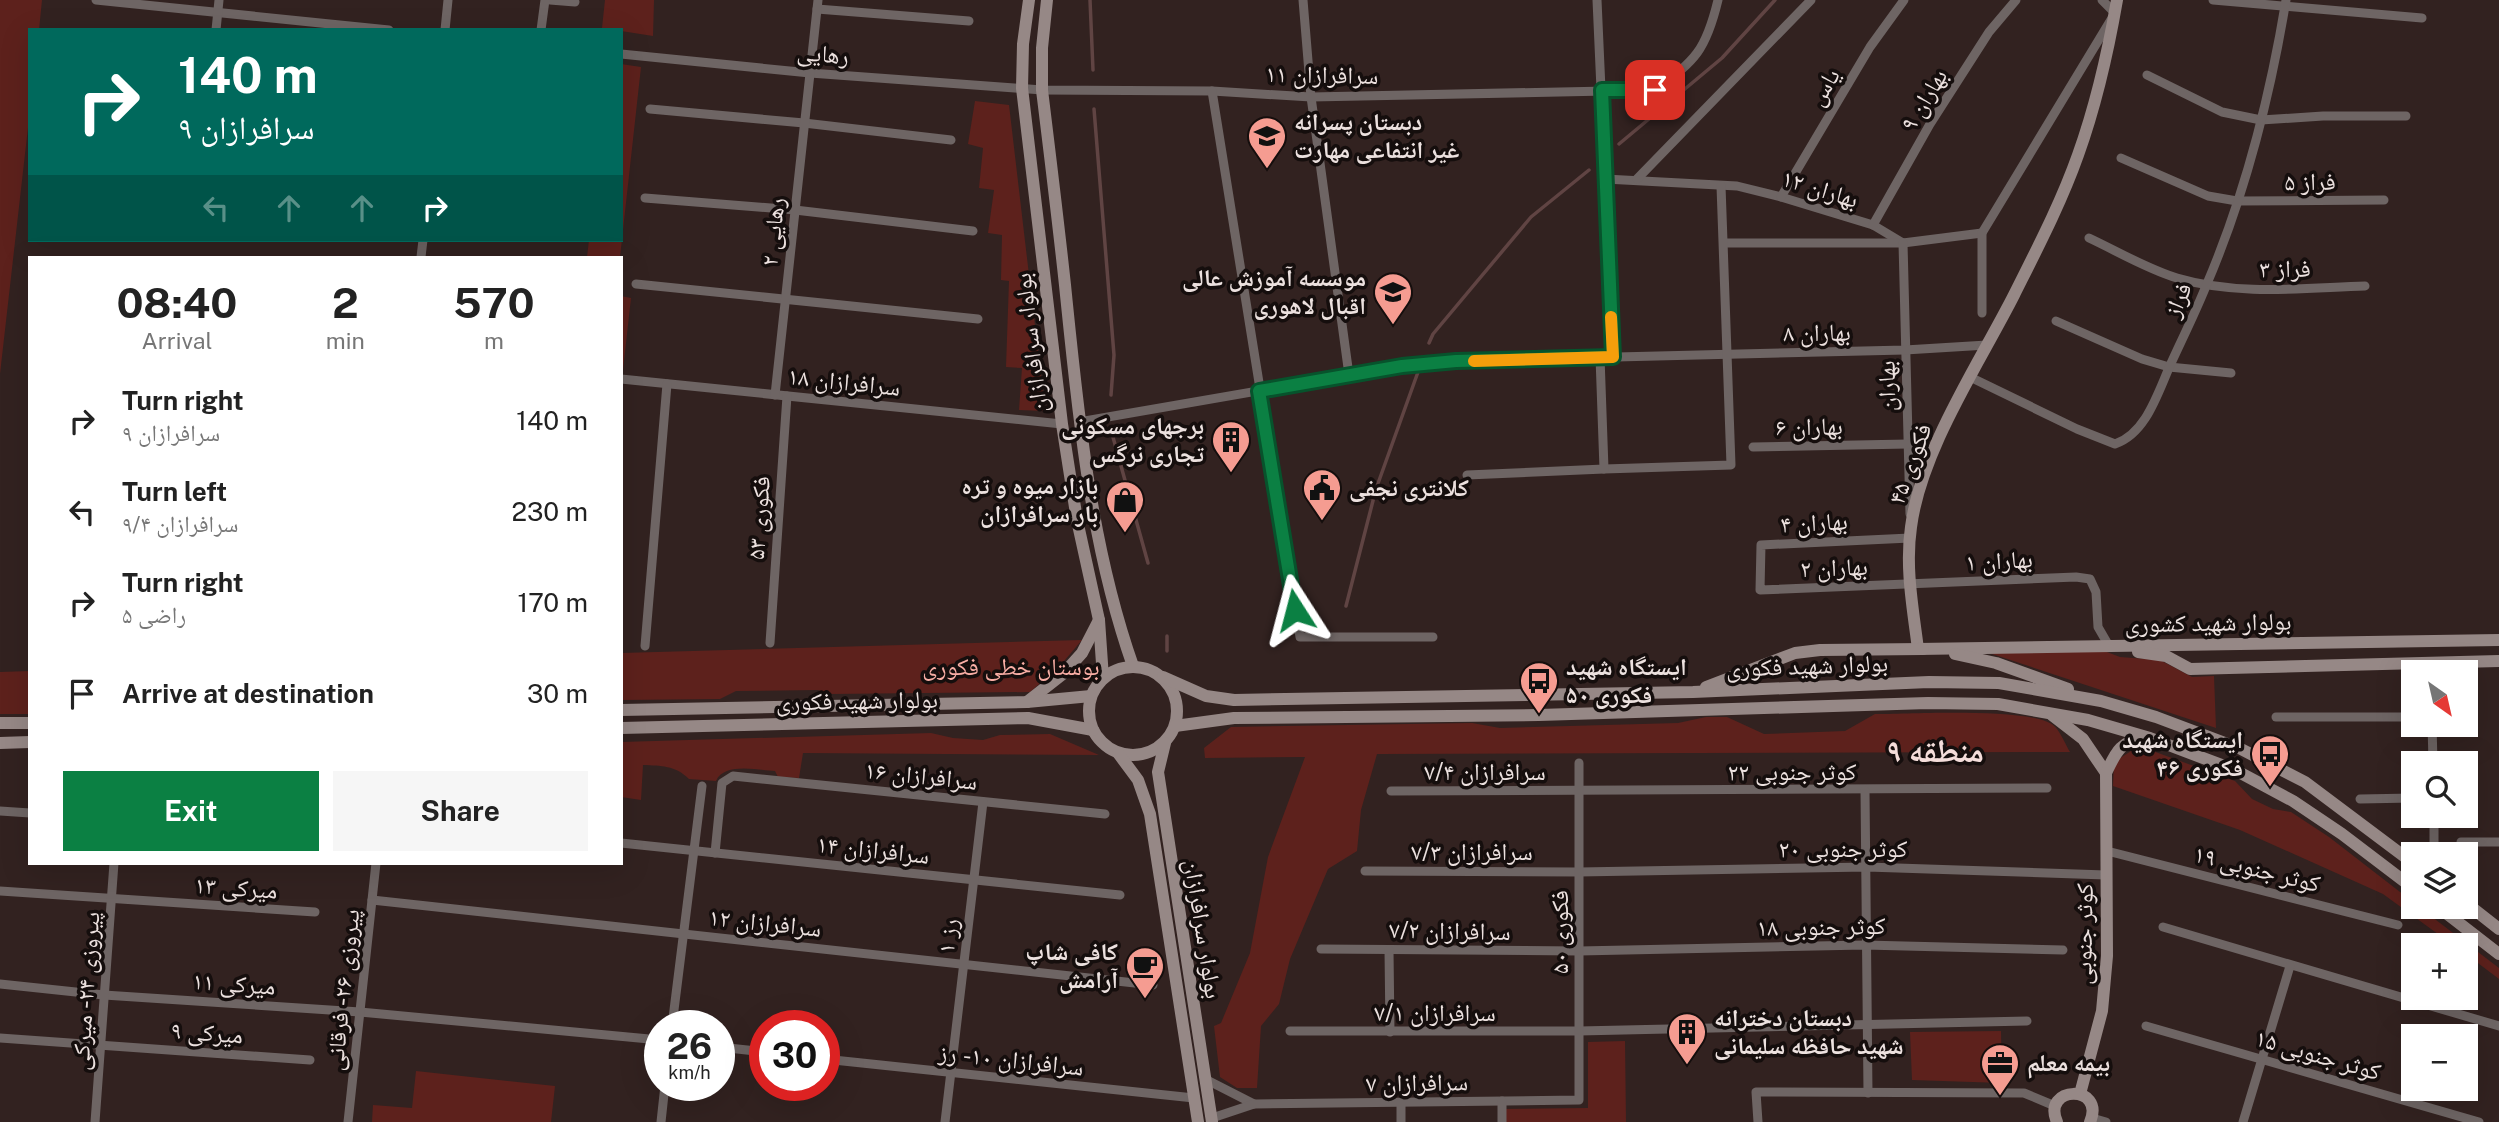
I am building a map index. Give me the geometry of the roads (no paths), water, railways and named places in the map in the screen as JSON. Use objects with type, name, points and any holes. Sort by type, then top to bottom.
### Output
[{"type":"main road","name":"بولوار سرافرازان","points":[[1029,0],[1022,88],[1062,424],[1077,520],[1099,620],[1103,678]]},
{"type":"main road","name":"بولوار سرافرازان","points":[[1047,0],[1042,48],[1042,90],[1079,422],[1095,518],[1120,629],[1133,666]]},
{"type":"main road","name":"فکوری ۴۵","points":[[1918,649],[1910,585],[1910,533],[1920,484],[1970,377],[2037,248],[2078,157],[2095,101],[2116,6]]},
{"type":"main road","points":[[1027,702],[1063,673],[1082,653],[1099,620]]},
{"type":"main road","name":"بولوار شهید کشوری","points":[[1918,649],[2499,640]]},
{"type":"main road","points":[[2190,644],[2183,656],[2190,668]]},
{"type":"main road","points":[[2109,646],[2114,652],[2147,652],[2166,656],[2190,668]]},
{"type":"main road","points":[[1693,692],[1795,653],[1820,650],[1918,649],[1996,663],[2101,701]]},
{"type":"main road","name":"بولوار شهید کشوری","points":[[2478,663],[2499,661]]},
{"type":"main road","points":[[1133,666],[1147,668],[1163,677],[1173,691],[1178,708],[1175,726],[1165,743],[1152,751],[1135,756],[1118,753],[1103,744],[1093,730],[1088,713],[1091,696],[1103,678],[1113,671],[1133,666]]},
{"type":"main road","name":"بولوار شهید کشوری","points":[[2190,668],[2401,667]]},
{"type":"main road","name":"بولوار شهید فکوری","points":[[1163,677],[1206,696],[1234,700],[1693,692],[1929,682],[1999,683],[2101,701],[2156,717],[2242,749],[2305,782],[2401,854]]},
{"type":"main road","name":"بولوار شهید فکوری","points":[[623,710],[1027,702],[1091,696]]},
{"type":"main road","name":"بولوار شهید فکوری","points":[[1175,726],[1234,718],[1539,715],[1928,703],[1998,704],[2088,720],[2150,738],[2235,771],[2293,801],[2401,879]]},
{"type":"main road","points":[[2048,712],[2083,739],[2106,773]]},
{"type":"main road","name":"بولوار شهید فکوری","points":[[623,728],[1028,718],[1093,730]]},
{"type":"main road","points":[[0,723],[28,723]]},
{"type":"main road","points":[[2106,773],[2116,750],[2130,740],[2150,738]]},
{"type":"main road","points":[[0,743],[28,742]]},
{"type":"main road","name":"بولوار سرافرازان","points":[[1165,743],[1158,772],[1212,1120]]},
{"type":"main road","name":"بولوار سرافرازان","points":[[1118,753],[1138,780],[1150,814],[1198,1122]]},
{"type":"main road","name":"کوثر جنوبی","points":[[2080,1094],[2102,1011],[2107,957],[2106,773]]},
{"type":"main road","points":[[2478,912],[2499,929]]},
{"type":"main road","points":[[2454,919],[2499,954]]},
{"type":"main road","points":[[2057,1122],[2055,1106],[2065,1095],[2080,1094],[2091,1103],[2091,1120]]},
{"type":"street","points":[[96,0],[368,28]]},
{"type":"street","points":[[216,28],[219,0]]},
{"type":"street","points":[[445,28],[448,0]]},
{"type":"street","points":[[541,28],[547,0],[575,2]]},
{"type":"street","points":[[1303,0],[1311,97],[1349,375]]},
{"type":"street","points":[[1598,0],[1613,357]]},
{"type":"street","name":"سرافرازان ۱۱","points":[[1042,90],[1212,91],[1311,97],[1655,90],[1690,65],[1711,32],[1718,0]]},
{"type":"street","points":[[1637,179],[1811,0]]},
{"type":"street","name":"یاس","points":[[1781,197],[1870,47],[1904,0]]},
{"type":"street","name":"بهاران ۹","points":[[1873,225],[1930,124],[1989,32],[2016,0]]},
{"type":"street","points":[[1982,313],[1982,233],[2116,6],[2102,0]]},
{"type":"street","points":[[2213,0],[2285,3],[2422,18]]},
{"type":"street","name":"فراز","points":[[1970,377],[2077,429],[2115,444],[2128,440],[2145,420],[2207,286],[2237,201],[2261,120],[2285,3]]},
{"type":"street","points":[[818,4],[969,21]]},
{"type":"street","name":"رهایی ۲","points":[[775,395],[818,4]]},
{"type":"street","name":"رهایی","points":[[623,54],[810,73],[1042,90]]},
{"type":"street","points":[[2147,75],[2222,112],[2261,120],[2323,116],[2406,116]]},
{"type":"street","points":[[1212,91],[1300,637],[1433,637]]},
{"type":"street","points":[[650,109],[951,140]]},
{"type":"street","name":"فراز ۵","points":[[2121,158],[2208,196],[2237,201],[2384,200]]},
{"type":"street","name":"بهاران ۱۲","points":[[1605,179],[1737,186],[1873,225],[1903,243]]},
{"type":"street","points":[[1466,475],[1731,465],[1721,186]]},
{"type":"street","points":[[645,198],[973,231]]},
{"type":"street","points":[[1724,243],[1903,243],[1982,233]]},
{"type":"street","name":"فراز ۳","points":[[2089,238],[2175,278],[2207,286],[2236,290],[2365,286]]},
{"type":"street","name":"بهاران","points":[[1903,243],[1910,533]]},
{"type":"street","points":[[636,284],[978,319]]},
{"type":"street","points":[[2056,321],[2141,359],[2169,367],[2231,373]]},
{"type":"street","name":"بهاران ۸","points":[[1079,422],[1402,366],[1456,361],[1905,350],[1987,345]]},
{"type":"street","points":[[1600,357],[1604,469]]},
{"type":"street","name":"سرافرازان ۱۸","points":[[623,379],[1062,424]]},
{"type":"street","points":[[645,646],[667,384]]},
{"type":"street","name":"فکوری ۵۳","points":[[770,643],[787,396]]},
{"type":"street","name":"بهاران ۶","points":[[1754,447],[1908,444]]},
{"type":"street","name":"بهاران ۴","points":[[1760,590],[1760,545],[1910,533]]},
{"type":"street","name":"بهاران ۱","points":[[1910,585],[2076,577],[2090,579],[2096,592],[2098,627],[2109,646]]},
{"type":"street","name":"بهاران ۲","points":[[1760,590],[1910,585]]},
{"type":"street","points":[[2276,717],[2401,717]]},
{"type":"street","name":"فکوری ۵۰","points":[[1579,763],[1579,1100]]},
{"type":"street","name":"سرافرازان ۱۶","points":[[715,853],[722,783],[733,776],[1105,814]]},
{"type":"street","points":[[674,1010],[702,786]]},
{"type":"street","name":"کوثر جنوبی ۲۲","points":[[1579,792],[2047,789]]},
{"type":"street","name":"سرافرازان ۷/۴","points":[[1391,791],[1579,792]]},
{"type":"street","points":[[1865,791],[1868,1093]]},
{"type":"street","points":[[2360,799],[2401,798]]},
{"type":"street","name":"رز ۱","points":[[945,1122],[983,802]]},
{"type":"street","points":[[0,811],[28,813]]},
{"type":"street","points":[[2478,842],[2499,842]]},
{"type":"street","name":"سرافرازان ۱۴","points":[[623,843],[1120,895]]},
{"type":"street","name":"کوثر جنوبی ۱۹","points":[[2107,851],[2398,925]]},
{"type":"street","name":"پیروزی ۲۴ - میرکی","points":[[96,1122],[114,865]]},
{"type":"street","name":"پیروزی ۲۶ - فرقانی","points":[[348,1122],[376,865]]},
{"type":"street","name":"کوثر جنوبی ۲۰","points":[[1579,872],[1867,867],[2106,875]]},
{"type":"street","name":"سرافرازان ۷/۳","points":[[1365,871],[1579,872]]},
{"type":"street","name":"میرکی ۱۳","points":[[0,891],[315,912]]},
{"type":"street","name":"سرافرازان ۱۲","points":[[372,900],[1153,985]]},
{"type":"street","points":[[2163,927],[2499,1026]]},
{"type":"street","name":"کوثر جنوبی ۱۸","points":[[1579,951],[1865,944],[2063,950]]},
{"type":"street","name":"سرافرازان ۷/۲","points":[[1321,949],[1579,951]]},
{"type":"street","points":[[1389,950],[1390,1032]]},
{"type":"street","points":[[2243,1122],[2290,966]]},
{"type":"street","name":"میرکی ۱۱","points":[[0,984],[104,995],[360,1012]]},
{"type":"street","points":[[360,1012],[644,1039]]},
{"type":"street","name":"سرافرازان ۷/۱","points":[[1290,1031],[1579,1031],[2027,1021]]},
{"type":"street","name":"کوثر جنوبی ۱۵","points":[[2146,1026],[2479,1122]]},
{"type":"street","name":"میرکی ۹","points":[[0,1038],[310,1060]]},
{"type":"street","name":"سرافرازان ۱۰ - رز","points":[[840,1061],[1194,1098]]},
{"type":"street","points":[[1205,1079],[1254,1104]]},
{"type":"street","points":[[1758,1122],[1756,1092],[2024,1093],[2055,1106]]},
{"type":"street","name":"سرافرازان ۷","points":[[1254,1104],[1579,1100]]},
{"type":"street","points":[[661,1122],[664,1101]]},
{"type":"street","points":[[1502,1101],[1502,1122]]},
{"type":"street","points":[[1401,1103],[1401,1122]]},
{"type":"street","points":[[1212,1120],[1254,1104]]},
{"type":"street","points":[[2091,1120],[2106,1122]]},
{"type":"waterway","points":[[1090,0],[1093,70]]},
{"type":"waterway","points":[[1619,144],[1722,58],[1775,0]]},
{"type":"waterway","points":[[1094,109],[1114,355],[1111,395]]},
{"type":"waterway","points":[[1429,343],[1433,334],[1531,217],[1589,170]]},
{"type":"waterway","points":[[1346,606],[1376,489],[1418,372]]},
{"type":"waterway","points":[[1111,430],[1148,563]]},
{"type":"waterway","points":[[1167,636],[1167,651]]},
{"type":"place","name":"دبستان پسرانه غیر انتفاعی مهارت","points":[[1267,170]]},
{"type":"place","name":"موسسه آموزش عالی اقبال لاهوری","points":[[1393,326]]},
{"type":"place","name":"برجهای مسکونی تجاری نرگس","points":[[1231,474]]},
{"type":"place","name":"کلانتری نجفی","points":[[1322,522]]},
{"type":"place","name":"بازار میوه و تره بار سرافرازان","points":[[1125,534]]},
{"type":"place","name":"ایستگاه شهید فکوری ۵۰","points":[[1539,715]]},
{"type":"place","name":"ایستگاه شهید فکوری ۴۶","points":[[2270,788]]},
{"type":"place","name":"کافی شاپ آرامش","points":[[1145,1000]]},
{"type":"place","name":"دبستان دخترانه شهید حافظه سلیمانی","points":[[1687,1066]]},
{"type":"place","name":"بیمه معلم","points":[[2000,1097]]},
{"type":"district","name":"منطقه ۹","points":[[1935,751]]},
{"type":"park label","name":"بوستان خطی فکوری","points":[[1011,667]]}]
